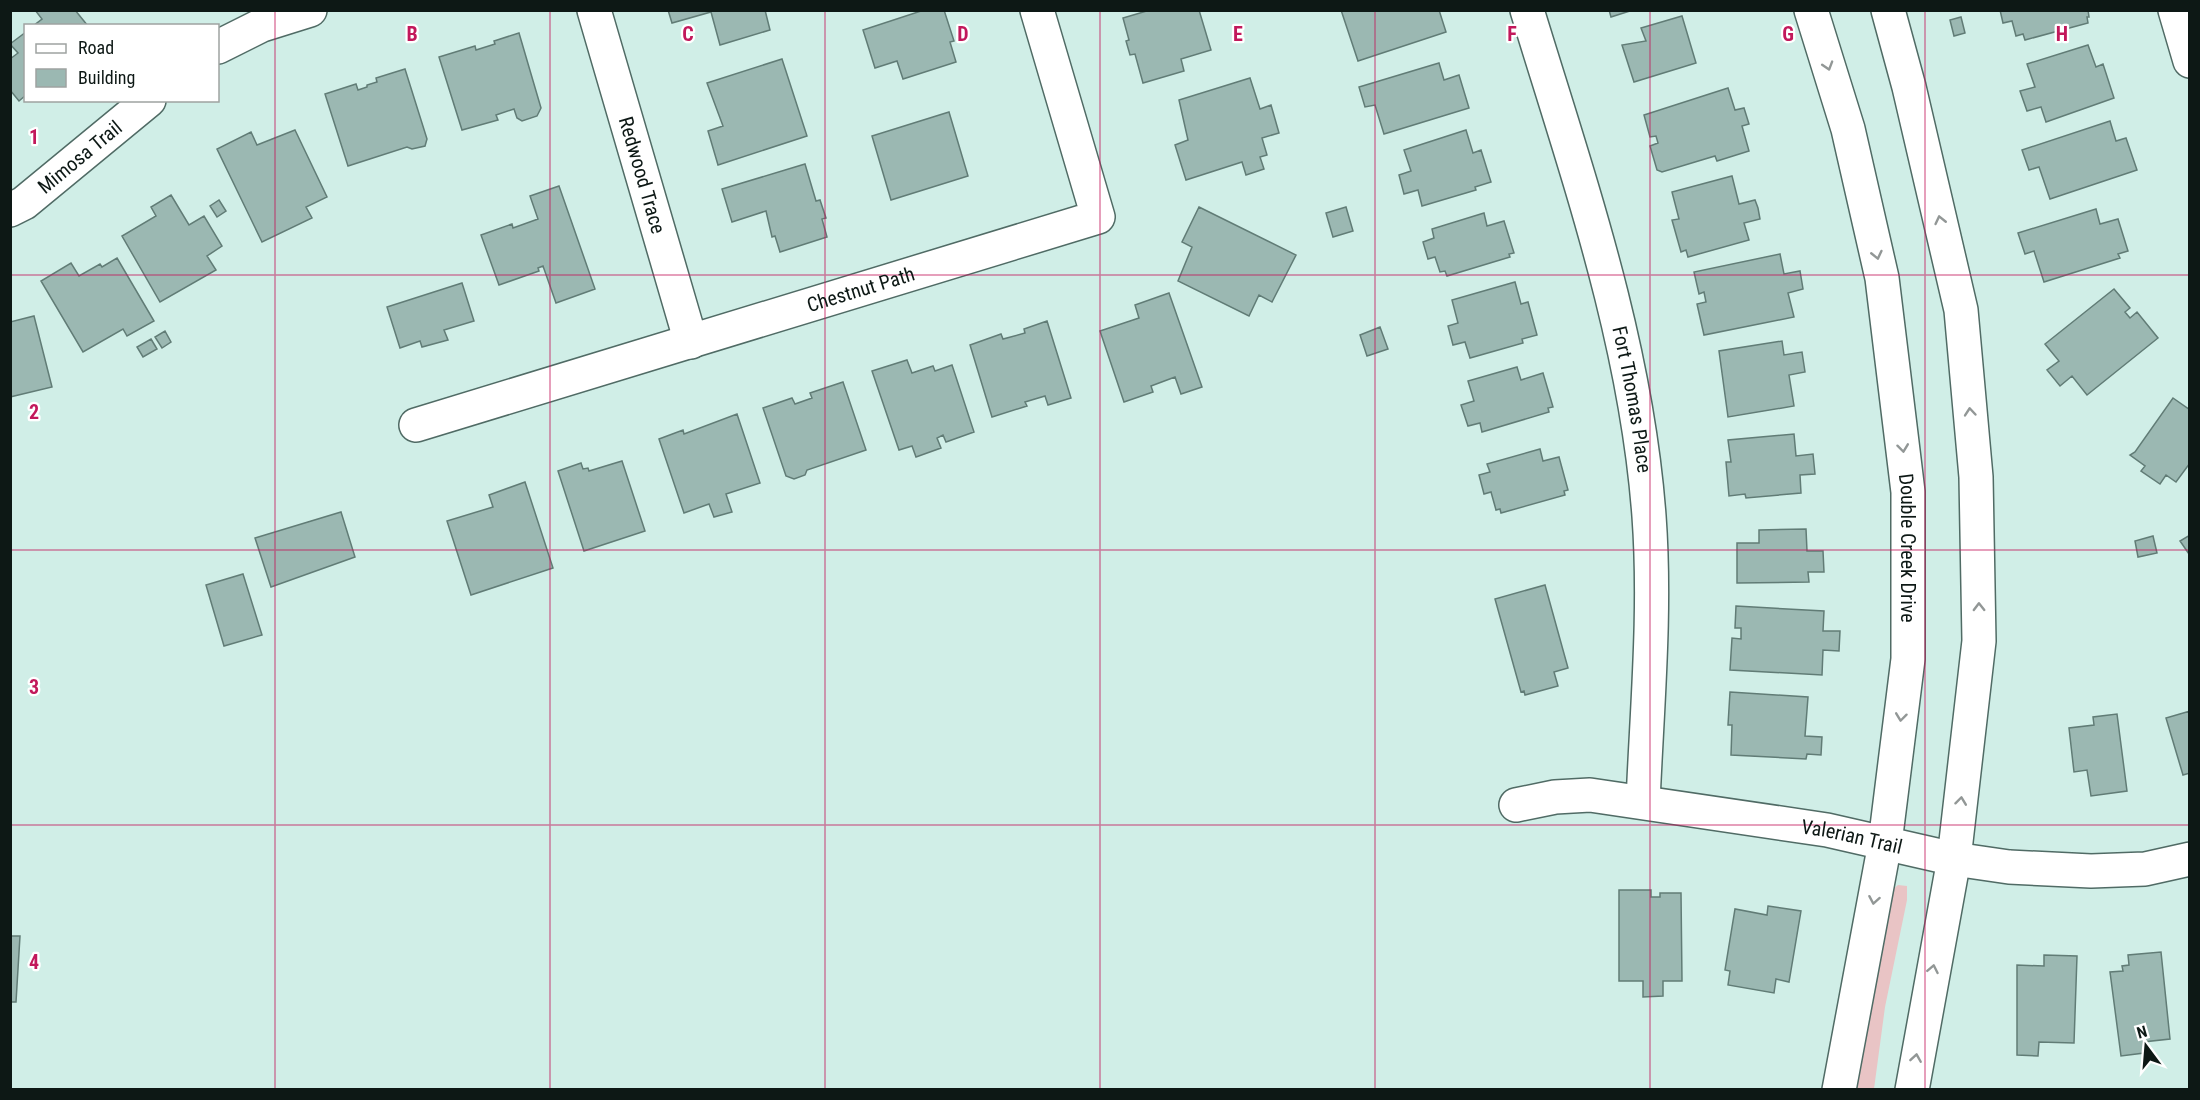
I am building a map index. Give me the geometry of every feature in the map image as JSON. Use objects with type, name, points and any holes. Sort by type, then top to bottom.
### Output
[{"type":"street","points":[[219,46],[262,25],[310,10]]},
{"type":"street","name":"Redwood Trace","points":[[594,10],[691,342]]},
{"type":"street","name":"Chestnut Path","points":[[416,425],[1098,217],[1037,10]]},
{"type":"street","name":"Fort Thomas Place","points":[[1527,10],[1604,258],[1629,368],[1640,441],[1652,578],[1643,802]]},
{"type":"street","name":"Double Creek Drive","points":[[1811,10],[1848,129],[1882,278],[1908,492],[1908,659],[1885,843],[1839,1089]]},
{"type":"street","points":[[1888,10],[1909,87],[1961,310],[1976,477],[1979,641],[1954,859],[1912,1089]]},
{"type":"street","points":[[2175,10],[2190,61]]},
{"type":"street","name":"Mimosa Trail","points":[[10,210],[24,203],[147,102]]},
{"type":"street","name":"Valerian Trail","points":[[1516,805],[1555,797],[1590,795],[1827,830],[1954,859],[2009,867],[2091,871],[2145,869],[2190,859]]},
{"type":"shaded area","points":[[1898,885],[1907,886],[1907,900],[1885,1007],[1874,1089],[1854,1090],[1891,891]]},
{"type":"building","points":[[35,10],[75,10],[86,24],[36,24],[42,19]]},
{"type":"building","points":[[668,10],[765,10],[770,30],[720,45],[711,12],[672,23]]},
{"type":"building","points":[[924,10],[944,10],[954,41],[950,42],[956,62],[903,79],[897,61],[875,68],[863,30]]},
{"type":"building","points":[[1150,10],[1199,10],[1211,50],[1181,59],[1184,71],[1143,83],[1135,54],[1130,55],[1126,41],[1129,40],[1123,18]]},
{"type":"building","points":[[1341,10],[1439,10],[1446,32],[1358,61]]},
{"type":"building","points":[[1609,10],[1633,10],[1611,17]]},
{"type":"building","points":[[2000,10],[2088,10],[2089,17],[2087,17],[2088,23],[2025,40],[2023,34],[2016,36],[2012,21],[2003,23]]},
{"type":"building","points":[[1682,16],[1696,63],[1634,82],[1622,45],[1646,41],[1641,28]]},
{"type":"building","points":[[1961,17],[1965,33],[1954,36],[1950,20]]},
{"type":"building","points":[[519,33],[541,108],[537,116],[522,121],[517,118],[514,109],[496,115],[498,120],[462,130],[439,57],[475,46],[476,50]]},
{"type":"building","points":[[24,34],[24,97],[19,101],[10,90],[10,59],[18,53],[10,44]]},
{"type":"building","points":[[2088,45],[2096,67],[2103,64],[2114,98],[2046,122],[2041,107],[2027,111],[2020,91],[2035,87],[2027,64]]},
{"type":"building","points":[[782,59],[807,136],[718,165],[708,131],[723,126],[707,83]]},
{"type":"building","points":[[1439,63],[1444,80],[1459,75],[1469,108],[1384,134],[1375,105],[1365,107],[1359,87]]},
{"type":"building","points":[[405,69],[427,139],[425,146],[412,149],[407,147],[348,166],[325,94],[356,84],[358,90],[377,82],[376,78]]},
{"type":"building","points":[[1250,78],[1260,109],[1271,105],[1279,133],[1262,138],[1267,155],[1260,157],[1264,169],[1246,175],[1242,162],[1186,180],[1175,145],[1188,140],[1179,100]]},
{"type":"building","points":[[1728,88],[1735,110],[1744,108],[1749,124],[1742,126],[1749,151],[1717,161],[1715,156],[1662,172],[1657,170],[1650,146],[1658,143],[1656,136],[1650,137],[1644,115]]},
{"type":"building","points":[[949,112],[968,176],[891,200],[872,136]]},
{"type":"building","points":[[2110,121],[2116,141],[2126,138],[2137,170],[2050,199],[2039,167],[2029,170],[2022,150]]},
{"type":"building","points":[[295,130],[327,197],[306,207],[312,218],[262,242],[217,149],[251,132],[257,145]]},
{"type":"building","points":[[1466,130],[1473,153],[1481,150],[1491,182],[1475,187],[1476,190],[1422,206],[1418,190],[1404,194],[1399,175],[1411,171],[1404,150]]},
{"type":"building","points":[[805,164],[816,201],[820,200],[826,218],[822,219],[827,237],[780,252],[775,236],[772,237],[766,211],[732,222],[722,189]]},
{"type":"building","points":[[1732,176],[1739,204],[1755,200],[1758,208],[1760,219],[1744,223],[1749,240],[1688,257],[1686,250],[1681,252],[1672,220],[1679,219],[1672,192]]},
{"type":"building","points":[[559,186],[595,289],[556,303],[543,266],[538,268],[539,271],[499,285],[481,235],[512,224],[513,228],[538,219],[530,196]]},
{"type":"building","points":[[171,195],[189,225],[204,216],[222,246],[207,256],[216,270],[160,302],[122,236],[156,216],[151,207]]},
{"type":"building","points":[[219,200],[226,211],[217,217],[210,206]]},
{"type":"building","points":[[1199,207],[1296,255],[1272,302],[1259,295],[1249,316],[1178,281],[1192,247],[1182,242]]},
{"type":"building","points":[[1346,207],[1353,231],[1333,237],[1326,213]]},
{"type":"building","points":[[2096,209],[2100,224],[2118,219],[2128,251],[2118,254],[2120,258],[2044,282],[2034,251],[2025,254],[2018,233]]},
{"type":"building","points":[[1484,213],[1487,226],[1504,221],[1514,253],[1509,254],[1510,257],[1447,276],[1445,271],[1440,272],[1435,257],[1428,259],[1423,242],[1434,238],[1432,229]]},
{"type":"building","points":[[1780,254],[1784,274],[1800,271],[1803,289],[1788,293],[1794,317],[1704,335],[1697,304],[1706,302],[1704,292],[1699,294],[1694,272]]},
{"type":"building","points":[[117,258],[154,321],[127,336],[123,329],[83,352],[41,281],[71,263],[79,276],[100,264],[102,267]]},
{"type":"building","points":[[1515,282],[1521,304],[1528,302],[1537,335],[1522,339],[1523,343],[1470,358],[1465,342],[1453,345],[1448,326],[1458,323],[1452,300]]},
{"type":"building","points":[[462,283],[474,321],[444,330],[448,340],[422,347],[420,341],[400,348],[387,307]]},
{"type":"building","points":[[2114,289],[2130,308],[2125,312],[2130,318],[2137,312],[2158,338],[2087,395],[2072,376],[2060,386],[2047,370],[2059,361],[2045,344]]},
{"type":"building","points":[[1169,293],[1202,387],[1181,394],[1175,377],[1151,386],[1153,392],[1124,402],[1100,331],[1139,318],[1135,305]]},
{"type":"building","points":[[34,316],[52,387],[10,397],[10,322]]},
{"type":"building","points":[[1047,321],[1071,398],[1048,405],[1045,396],[1025,402],[1027,406],[992,417],[970,345],[1001,334],[1003,339],[1025,333],[1024,329]]},
{"type":"building","points":[[1380,327],[1388,349],[1367,356],[1360,335]]},
{"type":"building","points":[[165,331],[171,342],[162,348],[155,337]]},
{"type":"building","points":[[151,339],[157,349],[143,357],[137,347]]},
{"type":"building","points":[[1782,341],[1784,355],[1802,352],[1805,372],[1789,375],[1794,406],[1728,417],[1719,351]]},
{"type":"building","points":[[907,360],[912,373],[933,366],[935,371],[952,365],[974,432],[946,442],[943,435],[937,438],[941,448],[916,457],[912,446],[899,450],[872,371]]},
{"type":"building","points":[[1517,367],[1521,380],[1543,373],[1553,407],[1548,408],[1549,412],[1482,432],[1480,423],[1468,426],[1461,405],[1474,401],[1468,381]]},
{"type":"building","points":[[843,382],[866,450],[807,470],[805,475],[794,479],[786,476],[763,408],[792,398],[795,404],[812,398],[810,393]]},
{"type":"building","points":[[2173,398],[2190,410],[2190,463],[2176,482],[2166,475],[2160,484],[2141,471],[2145,466],[2130,455],[2135,452]]},
{"type":"building","points":[[737,414],[760,483],[726,494],[732,512],[714,517],[709,504],[684,513],[659,439],[683,430],[684,434]]},
{"type":"building","points":[[1794,434],[1796,456],[1813,454],[1815,474],[1800,475],[1801,493],[1746,498],[1745,494],[1729,496],[1726,462],[1731,462],[1728,440]]},
{"type":"building","points":[[1540,449],[1543,461],[1559,457],[1568,490],[1564,491],[1565,495],[1501,513],[1500,509],[1496,510],[1491,492],[1484,494],[1479,475],[1490,472],[1487,464]]},
{"type":"building","points":[[622,461],[645,531],[584,551],[558,471],[581,463],[583,469],[588,468],[589,471]]},
{"type":"building","points":[[525,482],[553,568],[471,595],[447,521],[493,507],[489,495]]},
{"type":"building","points":[[341,512],[355,557],[271,587],[255,538]]},
{"type":"building","points":[[1806,529],[1807,551],[1823,551],[1824,572],[1808,572],[1809,582],[1737,583],[1737,543],[1759,543],[1759,530]]},
{"type":"building","points":[[2190,535],[2190,553],[2189,554],[2180,541]]},
{"type":"building","points":[[2153,536],[2157,553],[2138,557],[2135,541]]},
{"type":"building","points":[[243,574],[262,635],[224,646],[206,585]]},
{"type":"building","points":[[1545,585],[1568,668],[1554,672],[1558,686],[1525,695],[1524,691],[1521,692],[1495,599]]},
{"type":"building","points":[[1736,606],[1824,611],[1823,631],[1840,631],[1839,651],[1823,650],[1822,675],[1730,670],[1732,638],[1741,639],[1741,628],[1735,628]]},
{"type":"building","points":[[1730,692],[1808,697],[1805,736],[1822,737],[1821,755],[1807,754],[1806,759],[1731,755],[1732,725],[1728,725]]},
{"type":"building","points":[[2190,711],[2190,773],[2183,775],[2166,718]]},
{"type":"building","points":[[2117,714],[2127,791],[2091,796],[2087,770],[2074,772],[2069,728],[2094,725],[2093,717]]},
{"type":"building","points":[[1619,890],[1651,890],[1651,897],[1660,897],[1660,893],[1681,893],[1682,981],[1663,981],[1663,996],[1643,997],[1643,981],[1619,981]]},
{"type":"building","points":[[1768,906],[1801,911],[1789,982],[1776,979],[1774,993],[1728,985],[1730,971],[1725,970],[1735,909],[1767,915]]},
{"type":"building","points":[[10,936],[20,936],[16,1002],[10,1002]]},
{"type":"building","points":[[2161,952],[2170,1039],[2143,1042],[2144,1053],[2121,1056],[2110,972],[2123,971],[2122,966],[2129,965],[2128,955]]},
{"type":"building","points":[[2044,955],[2077,956],[2074,1043],[2039,1042],[2038,1056],[2017,1055],[2017,965],[2044,966]]}]
